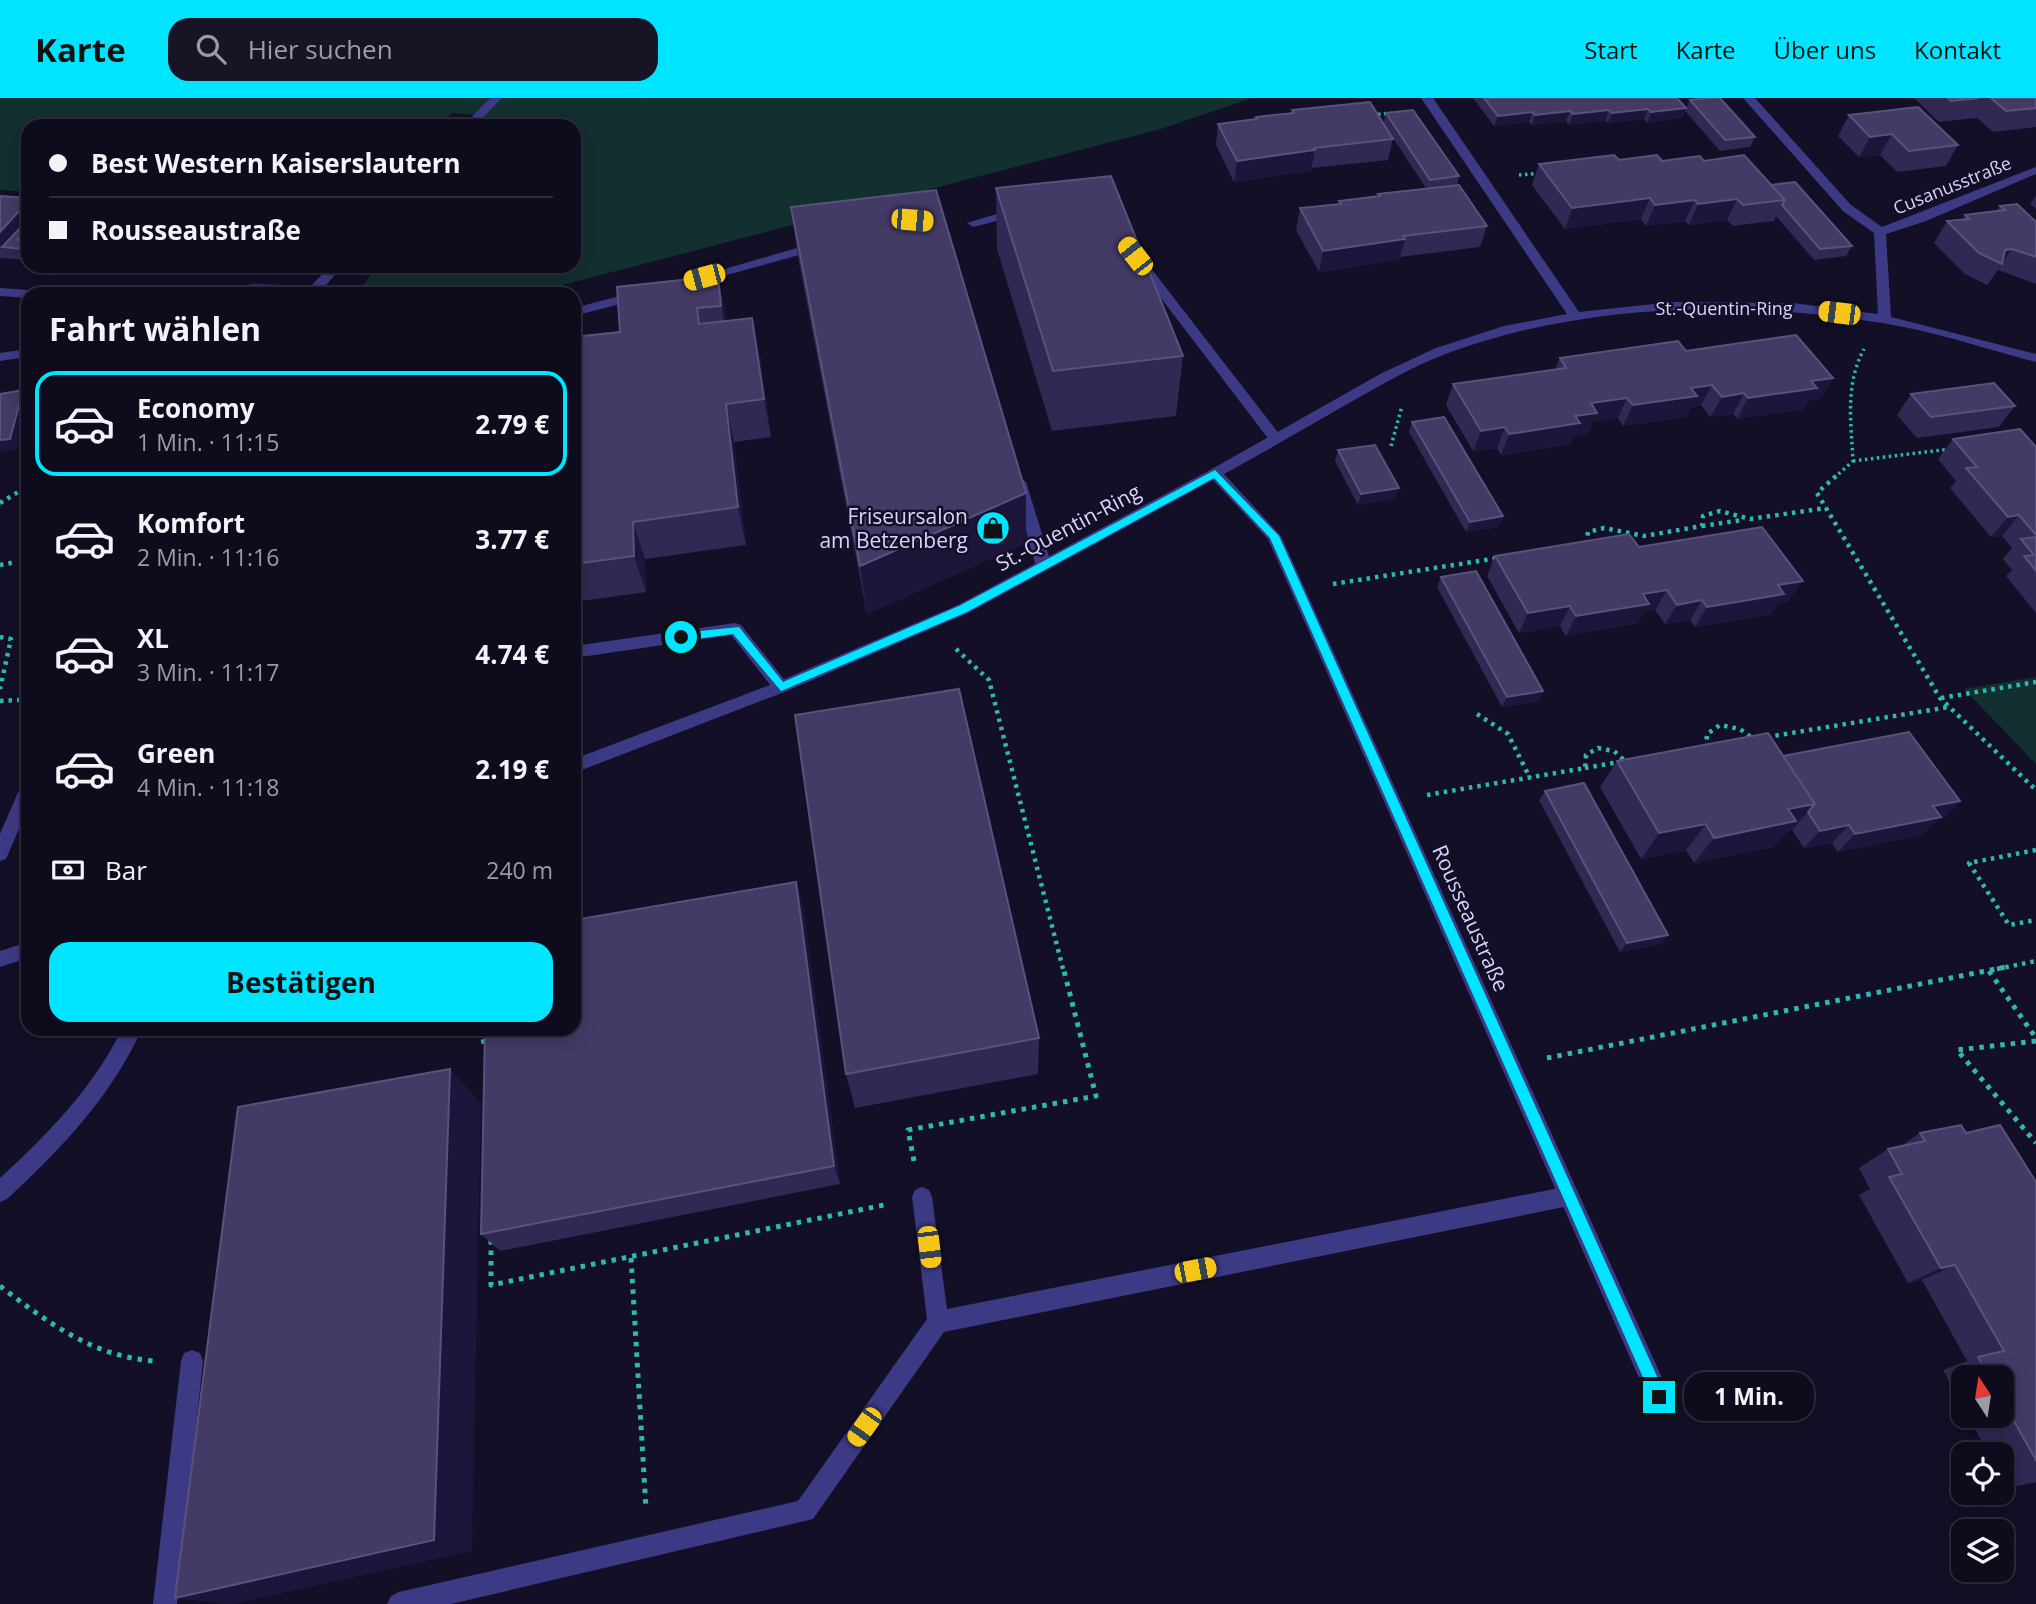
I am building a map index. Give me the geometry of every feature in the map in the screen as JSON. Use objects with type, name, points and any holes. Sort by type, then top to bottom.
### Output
[{"type":"street","points":[[476,119],[496,98]]},
{"type":"street","name":"Cusanusstraße","points":[[1749,98],[1847,208],[1881,232]]},
{"type":"street","points":[[1430,103],[1575,316]]},
{"type":"street","name":"Cusanusstraße","points":[[1881,232],[1922,218],[2036,170]]},
{"type":"street","points":[[973,223],[1037,207]]},
{"type":"street","name":"Cusanusstraße","points":[[1881,232],[1885,319]]},
{"type":"street","points":[[581,310],[834,242]]},
{"type":"street","points":[[1129,248],[1275,438]]},
{"type":"street","points":[[318,287],[331,273]]},
{"type":"street","points":[[0,292],[21,294]]},
{"type":"street","name":"St.-Quentin-Ring","points":[[581,763],[781,687],[963,609],[1215,473],[1387,376],[1441,351],[1509,329],[1575,316],[1672,306],[1779,307],[1885,319],[2036,358]]},
{"type":"street","points":[[0,357],[21,354]]},
{"type":"street","points":[[1014,465],[1044,566]]},
{"type":"street","name":"Rousseaustraße","points":[[1215,473],[1274,536],[1659,1397]]},
{"type":"street","points":[[581,651],[735,629],[781,687]]},
{"type":"street","points":[[0,854],[21,804]]},
{"type":"street","points":[[0,959],[21,952]]},
{"type":"street","points":[[0,1192],[62,1136],[103,1083],[129,1036]]},
{"type":"street","points":[[938,1322],[1569,1196]]},
{"type":"street","points":[[399,1604],[805,1511],[938,1322],[922,1197]]},
{"type":"street","points":[[165,1604],[192,1361]]},
{"type":"path","points":[[1367,116],[1430,103]]},
{"type":"path","points":[[1519,176],[1546,172]]},
{"type":"path","points":[[1853,461],[1851,386],[1857,359]]},
{"type":"path","points":[[1391,446],[1403,399]]},
{"type":"path","points":[[1963,447],[1853,461],[1817,493],[1940,698],[2036,790]]},
{"type":"path","points":[[0,503],[21,490]]},
{"type":"path","points":[[1621,538],[1826,508]]},
{"type":"path","points":[[1702,526],[1703,516],[1713,511],[1733,513],[1745,520]]},
{"type":"path","points":[[1574,545],[1588,543],[1588,532],[1599,526],[1632,536]]},
{"type":"path","points":[[1326,585],[1505,556]]},
{"type":"path","points":[[0,565],[16,562]]},
{"type":"path","points":[[0,637],[11,639],[0,689]]},
{"type":"path","points":[[491,1230],[491,1285],[922,1197],[908,1130],[1096,1096],[989,680],[951,643]]},
{"type":"path","points":[[1940,698],[2036,682]]},
{"type":"path","points":[[0,701],[19,700]]},
{"type":"path","points":[[1743,741],[1949,707]]},
{"type":"path","points":[[1477,714],[1508,734],[1530,778]]},
{"type":"path","points":[[1706,748],[1707,734],[1720,725],[1740,729],[1755,740]]},
{"type":"path","points":[[1692,750],[1718,746]]},
{"type":"path","points":[[1585,768],[1586,755],[1598,748],[1614,751],[1624,762]]},
{"type":"path","points":[[1423,796],[1637,759]]},
{"type":"path","points":[[2036,850],[1969,863],[2009,925],[2036,920]]},
{"type":"path","points":[[1543,1059],[2036,961]]},
{"type":"path","points":[[1989,971],[2036,1040],[1957,1050],[2036,1143]]},
{"type":"path","points":[[482,1036],[486,1055]]},
{"type":"path","points":[[631,1258],[648,1547]]},
{"type":"path","points":[[0,1286],[61,1333],[129,1361],[192,1361]]},
{"type":"green space","points":[[0,98],[1252,98],[1161,129],[555,287],[362,287],[372,273],[581,273],[581,119],[511,119],[452,113],[446,119],[21,119],[21,192],[0,190]]},
{"type":"green space","points":[[2036,677],[2036,764],[1964,689]]},
{"type":"building","points":[[1484,98],[1677,98],[1686,108],[1651,112],[1648,109],[1612,113],[1609,110],[1573,114],[1570,111],[1535,115],[1532,112],[1498,116]]},
{"type":"building","points":[[1720,98],[1755,137],[1725,140],[1690,100]]},
{"type":"building","points":[[1948,98],[1979,98],[1951,101]]},
{"type":"building","points":[[1991,98],[2036,98],[2036,108],[2006,111]]},
{"type":"building","points":[[1370,102],[1393,139],[1314,148],[1315,150],[1237,161],[1218,124],[1294,113],[1292,110]]},
{"type":"building","points":[[1918,107],[1958,145],[1909,151],[1892,134],[1870,137],[1849,115]]},
{"type":"building","points":[[1413,110],[1459,176],[1430,180],[1386,113]]},
{"type":"building","points":[[1614,155],[1619,160],[1657,155],[1662,161],[1700,156],[1704,161],[1744,155],[1785,200],[1743,205],[1737,199],[1698,204],[1695,200],[1655,205],[1650,198],[1572,208],[1539,164]]},
{"type":"building","points":[[1111,176],[1183,356],[1053,371],[996,188]]},
{"type":"building","points":[[1795,182],[1852,246],[1820,249],[1782,205],[1785,200],[1771,185]]},
{"type":"building","points":[[1459,185],[1487,226],[1403,236],[1405,239],[1323,251],[1300,208],[1341,204],[1339,201],[1380,196],[1378,194]]},
{"type":"building","points":[[936,190],[1026,493],[860,566],[791,207]]},
{"type":"building","points":[[0,196],[21,198],[21,209],[0,232]]},
{"type":"building","points":[[2017,204],[2036,222],[2036,257],[2012,249],[2005,250],[2002,264],[1979,253],[1947,221],[1969,219],[1965,215],[2005,210],[2000,206]]},
{"type":"building","points":[[21,227],[18,239],[21,249],[2,247]]},
{"type":"building","points":[[718,276],[721,306],[697,308],[699,324],[752,318],[764,399],[726,404],[738,507],[633,522],[634,556],[581,563],[581,336],[620,332],[617,287]]},
{"type":"building","points":[[1796,335],[1833,378],[1811,381],[1817,388],[1748,398],[1744,393],[1722,397],[1712,385],[1691,388],[1697,396],[1633,405],[1627,398],[1591,403],[1597,413],[1575,416],[1580,423],[1509,434],[1505,427],[1481,431],[1453,384],[1566,368],[1560,358],[1678,341],[1686,351]]},
{"type":"building","points":[[1994,383],[2015,406],[1931,417],[1911,394]]},
{"type":"building","points":[[21,390],[10,439],[0,440],[0,394]]},
{"type":"building","points":[[1444,417],[1503,516],[1470,522],[1412,422]]},
{"type":"building","points":[[2020,429],[2036,447],[2036,535],[2019,515],[2008,517],[1966,468],[1977,467],[1953,439]]},
{"type":"building","points":[[1375,445],[1399,488],[1361,494],[1338,450]]},
{"type":"building","points":[[1762,527],[1803,581],[1778,585],[1784,594],[1707,607],[1702,600],[1677,605],[1667,590],[1643,594],[1649,604],[1576,616],[1570,606],[1528,613],[1495,556],[1629,534],[1639,547]]},
{"type":"building","points":[[2036,537],[2036,571],[2024,556],[2034,555],[2021,539]]},
{"type":"building","points":[[1476,571],[1543,691],[1507,697],[1441,577]]},
{"type":"building","points":[[959,689],[1039,1038],[846,1074],[795,715]]},
{"type":"building","points":[[1909,732],[1960,801],[1933,806],[1941,817],[1855,834],[1849,825],[1820,831],[1808,812],[1815,804],[1783,756]]},
{"type":"building","points":[[1768,733],[1815,804],[1788,809],[1796,821],[1714,838],[1706,824],[1659,833],[1617,761]]},
{"type":"building","points":[[1584,783],[1668,935],[1627,943],[1545,791]]},
{"type":"building","points":[[796,882],[834,1166],[481,1234],[485,1036],[581,1036],[581,919]]},
{"type":"building","points":[[450,1069],[434,1540],[175,1598],[238,1107]]},
{"type":"building","points":[[1961,1125],[1966,1133],[2000,1125],[2036,1182],[2036,1460],[2014,1421],[2014,1365],[1982,1365],[1978,1357],[2004,1351],[1955,1265],[1941,1268],[1889,1177],[1902,1174],[1888,1149],[1925,1141],[1920,1133]]},
{"type":"place","name":"Friseursalon am Betzenberg","points":[[993,528]]},
{"type":"route","points":[[681,637],[735,629],[781,687],[963,609],[1215,473],[1274,536],[1659,1397]]}]
